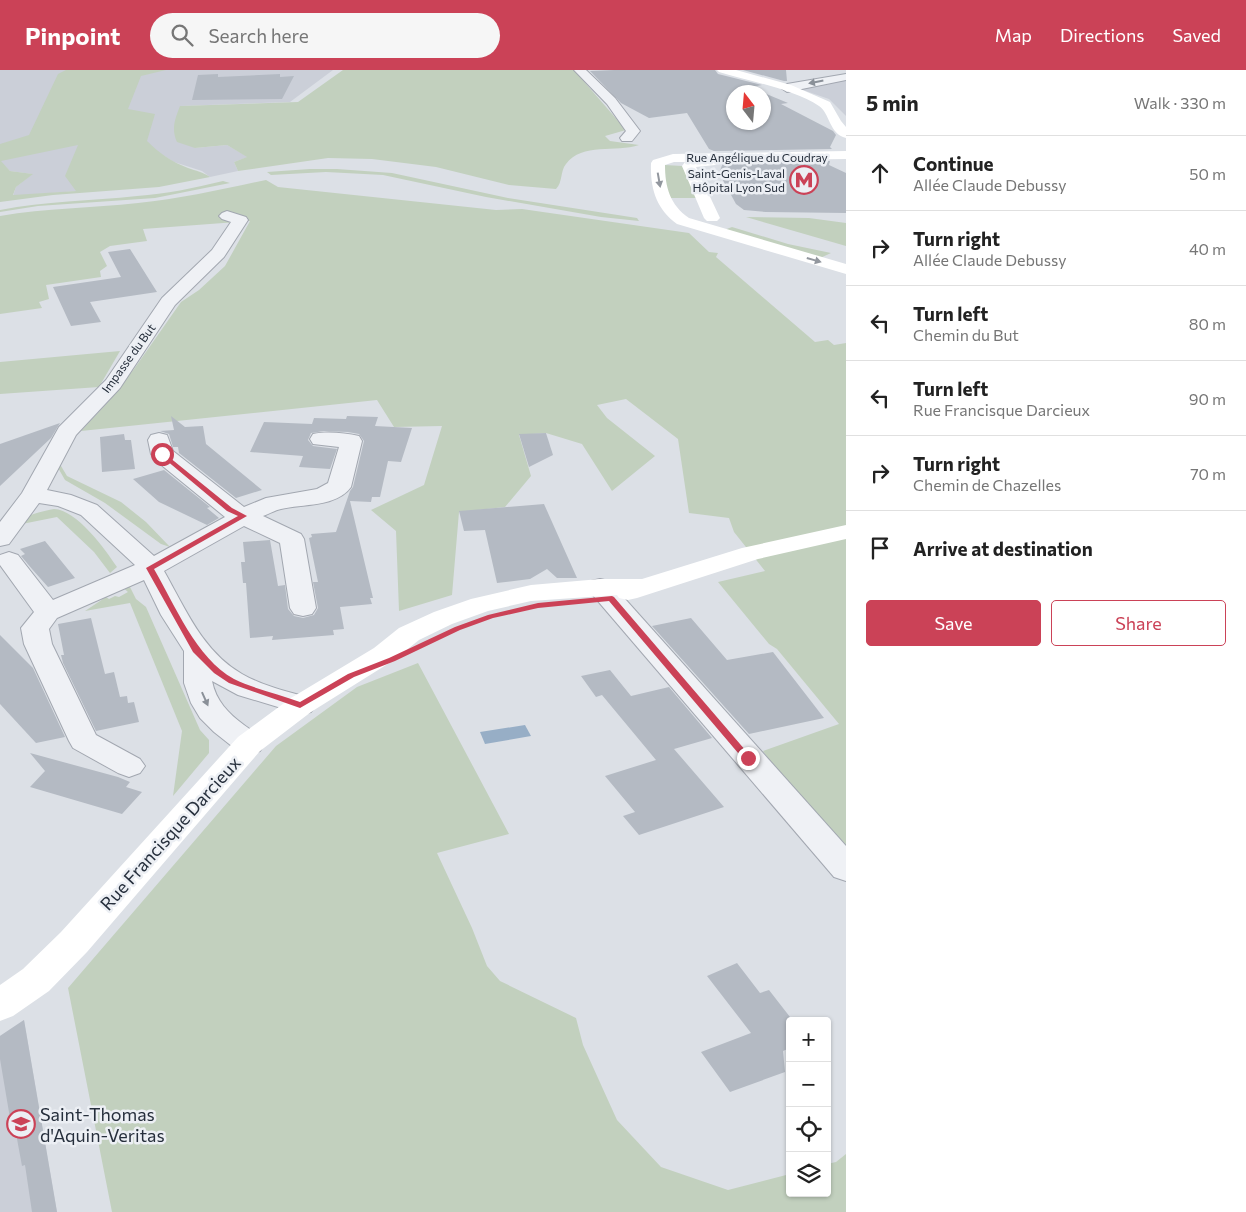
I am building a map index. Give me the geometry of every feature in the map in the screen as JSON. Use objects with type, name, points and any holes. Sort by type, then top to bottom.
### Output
[{"type":"street","points":[[580,70],[611,101],[633,130],[627,138]]},
{"type":"street","points":[[723,70],[787,88],[826,105],[835,123],[846,134]]},
{"type":"street","points":[[787,88],[846,77]]},
{"type":"street","name":"Rue Angélique du Coudray","points":[[669,211],[663,201],[658,171],[658,163],[664,160],[687,156],[846,155]]},
{"type":"street","name":"Rue Angélique du Coudray","points":[[710,214],[706,201],[689,166],[692,163],[701,161],[846,163]]},
{"type":"street","points":[[669,211],[710,214],[740,228],[846,255]]},
{"type":"street","points":[[669,211],[683,221],[846,269]]},
{"type":"street","points":[[683,221],[710,214]]},
{"type":"street","name":"Impasse du But","points":[[5,549],[67,432],[113,384],[168,302],[218,253],[240,220],[227,216]]},
{"type":"street","points":[[129,766],[84,741],[38,644],[35,628],[48,612],[150,568],[244,516],[274,503],[323,496],[339,486],[351,441],[321,439]]},
{"type":"street","points":[[158,440],[162,454],[230,510],[292,539],[303,608]]},
{"type":"street","points":[[33,495],[63,500],[89,510],[142,557],[197,652],[217,671],[232,681],[300,705]]},
{"type":"street","name":"Rue Francisque Darcieux","points":[[0,1005],[36,980],[74,942],[249,744],[300,705],[351,676],[491,616],[606,592],[644,587],[751,553],[846,532]]},
{"type":"street","points":[[5,549],[48,612]]},
{"type":"street","points":[[606,592],[748,758],[846,868]]},
{"type":"street","points":[[197,652],[198,684],[212,714],[228,730],[249,744]]},
{"type":"shaded area","points":[[0,70],[333,70],[290,102],[180,106],[195,148],[227,145],[248,157],[234,162],[238,171],[210,177],[202,171],[174,162],[147,142],[77,191],[13,196],[16,187],[32,174],[10,171],[0,161]]},
{"type":"shaded area","points":[[846,79],[846,116],[829,99],[797,88]]},
{"type":"shaded area","name":"Saint-Thomas d'Aquin-Veritas","points":[[24,1020],[57,1212],[0,1212],[0,1036]]},
{"type":"green space","points":[[66,70],[166,70],[141,76],[128,109],[155,114],[147,141],[171,160],[210,177],[159,187],[53,195],[0,202],[0,144],[29,135],[58,74]],"holes":[[[78,145],[65,176],[76,191],[13,195],[16,187],[33,174],[10,171],[1,161]]]},
{"type":"green space","points":[[343,70],[574,70],[626,130],[605,136],[610,141],[639,145],[590,150],[573,157],[566,164],[556,189],[509,185],[436,167],[372,159],[328,158],[238,171],[234,162],[247,157],[227,145],[195,148],[177,142],[174,128],[180,106],[298,102]]},
{"type":"green space","points":[[665,165],[682,166],[698,198],[667,198],[660,167]]},
{"type":"green space","points":[[310,169],[392,173],[508,198],[637,218],[639,221],[601,217],[486,197],[383,175],[326,172],[271,175],[267,172]]},
{"type":"green space","points":[[266,180],[278,187],[496,210],[522,209],[689,233],[709,252],[718,253],[716,257],[815,342],[828,340],[834,345],[846,343],[846,846],[772,764],[763,751],[839,724],[718,582],[765,571],[734,532],[729,518],[689,513],[678,439],[626,399],[597,405],[607,418],[655,456],[612,491],[582,444],[546,433],[519,435],[531,476],[505,507],[459,512],[452,595],[399,611],[396,531],[371,510],[424,485],[442,426],[394,427],[377,400],[81,431],[108,402],[134,369],[181,302],[199,290],[225,266],[250,221],[143,229],[147,241],[110,246],[100,252],[107,266],[100,271],[101,277],[46,285],[49,299],[39,302],[42,308],[0,314],[0,216],[34,211],[154,201]]},
{"type":"green space","points":[[223,181],[230,183],[155,198],[38,206],[0,212],[0,210],[34,205],[159,194]]},
{"type":"green space","points":[[746,217],[809,218],[846,223],[846,246]]},
{"type":"green space","points":[[732,227],[788,244],[831,253],[818,259],[724,230]]},
{"type":"green space","points":[[120,351],[99,387],[0,394],[0,362]]},
{"type":"green space","points":[[57,466],[61,466],[67,476],[121,502],[146,522],[170,547],[161,544],[105,503],[65,480]]},
{"type":"green space","points":[[54,509],[63,511],[81,523],[98,541],[117,567],[110,573],[94,552],[57,517],[17,525],[29,516]]},
{"type":"green space","points":[[128,583],[136,599],[146,607],[200,730],[209,740],[209,753],[173,796],[182,731],[130,603],[85,611],[106,597],[109,599],[115,596],[119,597],[128,592],[121,586]]},
{"type":"green space","points":[[418,663],[509,834],[437,853],[472,928],[487,966],[500,981],[576,1018],[583,1045],[617,1120],[661,1167],[728,1190],[786,1175],[786,1197],[831,1197],[831,1163],[836,1162],[846,1154],[846,1212],[112,1212],[68,988],[276,746],[357,687]]},
{"type":"water","points":[[525,725],[531,736],[485,744],[480,732]]},
{"type":"building","points":[[715,70],[718,74],[762,85],[726,85],[726,130],[771,130],[771,96],[788,103],[781,104],[833,131],[836,135],[830,147],[832,149],[714,151],[709,149],[687,113],[649,118],[621,103],[590,71]]},
{"type":"building","points":[[743,70],[786,70],[787,81],[784,81]]},
{"type":"building","points":[[218,74],[218,77],[280,74],[280,77],[294,76],[282,99],[192,100],[198,75]]},
{"type":"building","points":[[830,161],[829,165],[846,173],[846,213],[744,210],[736,204],[719,173],[723,163]]},
{"type":"building","points":[[130,249],[157,292],[90,302],[101,322],[71,326],[53,287],[121,277],[108,252]]},
{"type":"building","points":[[171,416],[185,427],[203,426],[206,444],[262,490],[236,498],[179,453],[178,447],[173,447],[169,434],[160,431],[174,430]]},
{"type":"building","points":[[347,416],[378,417],[375,426],[412,428],[401,462],[388,461],[380,497],[372,497],[371,502],[350,501],[373,598],[370,598],[372,604],[340,607],[344,629],[333,630],[334,635],[272,640],[273,636],[250,638],[246,583],[243,583],[241,562],[245,562],[243,542],[270,540],[278,586],[285,585],[288,609],[294,616],[303,618],[314,615],[318,608],[313,582],[318,582],[309,538],[312,537],[311,534],[336,532],[353,487],[364,441],[359,434],[348,432],[324,431],[311,433],[308,440],[313,446],[337,449],[330,469],[299,467],[303,456],[250,452],[264,422],[312,424],[314,418],[346,419]]},
{"type":"building","points":[[60,423],[51,438],[0,486],[0,444]]},
{"type":"building","points":[[546,433],[553,455],[529,467],[519,434]]},
{"type":"building","points":[[124,434],[125,440],[131,440],[135,469],[102,472],[100,437]]},
{"type":"building","points":[[164,470],[210,507],[207,508],[219,518],[207,525],[159,502],[133,479]]},
{"type":"building","points":[[544,504],[577,578],[557,578],[547,569],[530,579],[497,583],[485,530],[464,531],[459,511]]},
{"type":"building","points":[[45,541],[75,578],[48,587],[21,556],[25,554],[20,549]]},
{"type":"building","points":[[91,618],[105,674],[114,672],[120,697],[127,696],[128,703],[134,702],[139,722],[96,731],[63,663],[61,655],[64,655],[58,624]]},
{"type":"building","points":[[691,618],[727,660],[773,652],[824,718],[749,734],[652,626]]},
{"type":"building","points":[[0,635],[33,668],[65,737],[36,743],[0,704]]},
{"type":"building","points":[[610,670],[631,696],[669,687],[712,738],[674,749],[724,807],[639,835],[623,816],[635,812],[605,776],[656,760],[602,695],[596,697],[581,676]]},
{"type":"building","points":[[30,753],[118,777],[130,782],[126,787],[142,792],[122,814],[30,787],[45,771]]},
{"type":"building","points":[[737,963],[760,993],[769,990],[790,1017],[786,1017],[786,1050],[783,1051],[785,1072],[730,1092],[701,1052],[751,1033],[707,976]]},
{"type":"building","name":"Saint-Thomas d'Aquin-Veritas","points":[[24,1020],[57,1212],[32,1212],[25,1165],[22,1166],[15,1128],[12,1130],[0,1059],[0,1036]]},
{"type":"place","name":"Saint-Genis-Laval Hôpital Lyon Sud","points":[[804,180]]},
{"type":"place","name":"Saint-Thomas d'Aquin-Veritas","points":[[21,1124]]},
{"type":"route","points":[[162,454],[230,510],[244,516],[150,568],[197,652],[217,671],[232,681],[300,705],[351,676],[491,616],[538,605],[586,602],[612,598],[748,758]]}]
